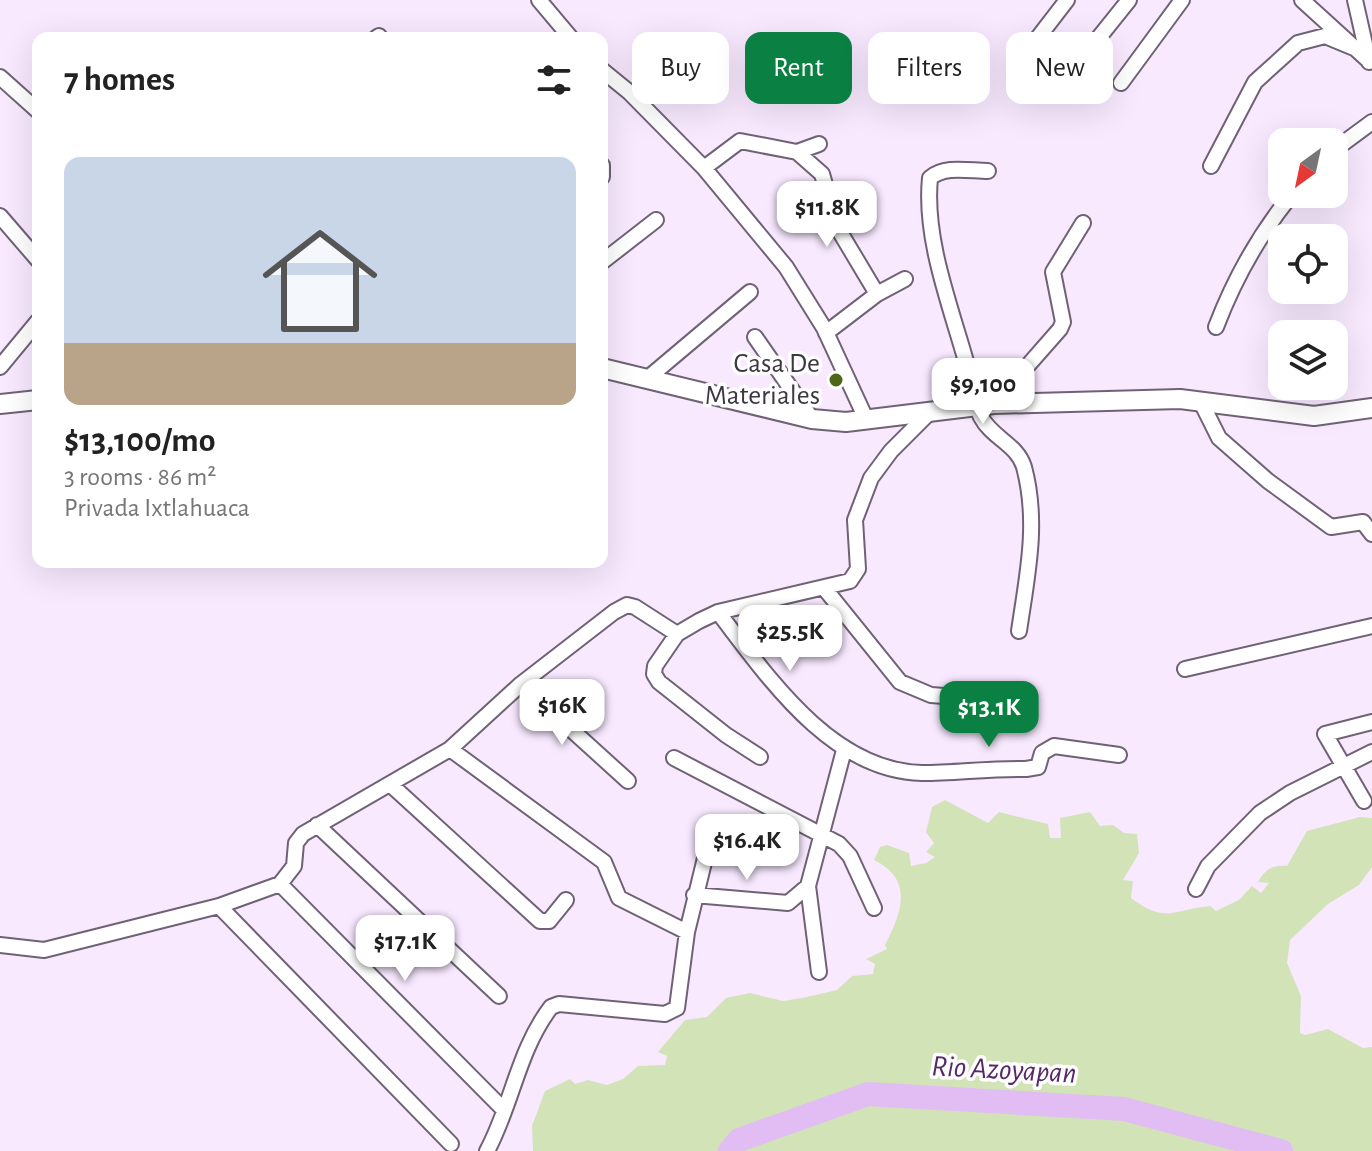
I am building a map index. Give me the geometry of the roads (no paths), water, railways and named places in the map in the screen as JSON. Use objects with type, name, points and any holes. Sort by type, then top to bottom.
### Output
[{"type":"main road","points":[[608,369],[812,419],[867,421],[985,405],[1200,400],[1253,410],[1314,416],[1372,408]]},
{"type":"main road","points":[[0,404],[32,401]]},
{"type":"street","points":[[539,0],[566,32]]},
{"type":"street","points":[[1042,32],[1067,0]]},
{"type":"street","points":[[1103,32],[1129,0]]},
{"type":"street","points":[[1121,83],[1182,0]]},
{"type":"street","points":[[1302,0],[1370,63]]},
{"type":"street","points":[[1355,0],[1370,63]]},
{"type":"street","points":[[1363,31],[1372,18]]},
{"type":"street","points":[[1211,166],[1255,82],[1298,43],[1325,36],[1354,48]]},
{"type":"street","points":[[608,75],[704,168],[786,267],[826,333],[867,421]]},
{"type":"street","points":[[0,77],[32,106]]},
{"type":"street","points":[[1348,140],[1372,122]]},
{"type":"street","points":[[704,168],[740,141],[797,152],[822,174],[837,227],[877,294]]},
{"type":"street","points":[[797,152],[819,144]]},
{"type":"street","points":[[988,171],[946,170],[936,173],[930,178],[928,192],[937,255],[991,432],[1012,447],[1023,463],[1030,495],[1033,534],[1019,631]]},
{"type":"street","points":[[1216,327],[1234,280],[1255,242],[1281,208]]},
{"type":"street","points":[[0,216],[32,253]]},
{"type":"street","points":[[608,257],[656,220]]},
{"type":"street","points":[[985,405],[1060,329],[1063,322],[1053,272],[1083,223]]},
{"type":"street","points":[[826,333],[877,294],[905,279]]},
{"type":"street","points":[[648,378],[750,292]]},
{"type":"street","points":[[0,367],[32,328]]},
{"type":"street","points":[[755,337],[812,419]]},
{"type":"street","points":[[1200,400],[1219,438],[1278,489],[1331,527],[1363,522],[1372,534]]},
{"type":"street","points":[[760,757],[726,735],[654,674],[655,666],[677,634],[718,612],[846,584],[858,569],[855,520],[871,478],[886,457],[930,412]]},
{"type":"street","points":[[825,589],[900,682],[931,695],[1023,702]]},
{"type":"street","points":[[0,945],[44,950],[219,906],[280,884],[294,866],[299,838],[450,749],[521,684],[627,605],[677,634]]},
{"type":"street","points":[[718,612],[771,681],[844,750],[886,766],[920,773],[1038,767],[1042,753],[1054,746],[1119,755]]},
{"type":"street","points":[[1185,669],[1372,626]]},
{"type":"street","points":[[521,684],[628,781]]},
{"type":"street","points":[[1364,801],[1325,734],[1372,722]]},
{"type":"street","points":[[450,749],[604,862],[619,898],[687,932]]},
{"type":"street","points":[[819,972],[808,886],[844,750]]},
{"type":"street","points":[[1196,889],[1208,866],[1260,813],[1290,793],[1372,752]]},
{"type":"street","points":[[674,758],[839,844],[850,856],[874,908]]},
{"type":"street","points":[[390,784],[540,921],[549,921],[566,900]]},
{"type":"street","points":[[317,825],[499,996]]},
{"type":"street","points":[[487,1151],[498,1131],[515,1074],[551,1007],[559,1004],[665,1014],[673,1012],[679,1003],[687,932],[707,850]]},
{"type":"street","points":[[280,884],[503,1109]]},
{"type":"street","points":[[694,895],[788,903],[808,886]]},
{"type":"street","points":[[219,906],[451,1144]]},
{"type":"waterway","name":"Rio Azoyapan","points":[[730,1151],[739,1140],[868,1094],[1124,1109],[1281,1151]]},
{"type":"place","name":"Casa De Materiales","points":[[836,380]]}]
